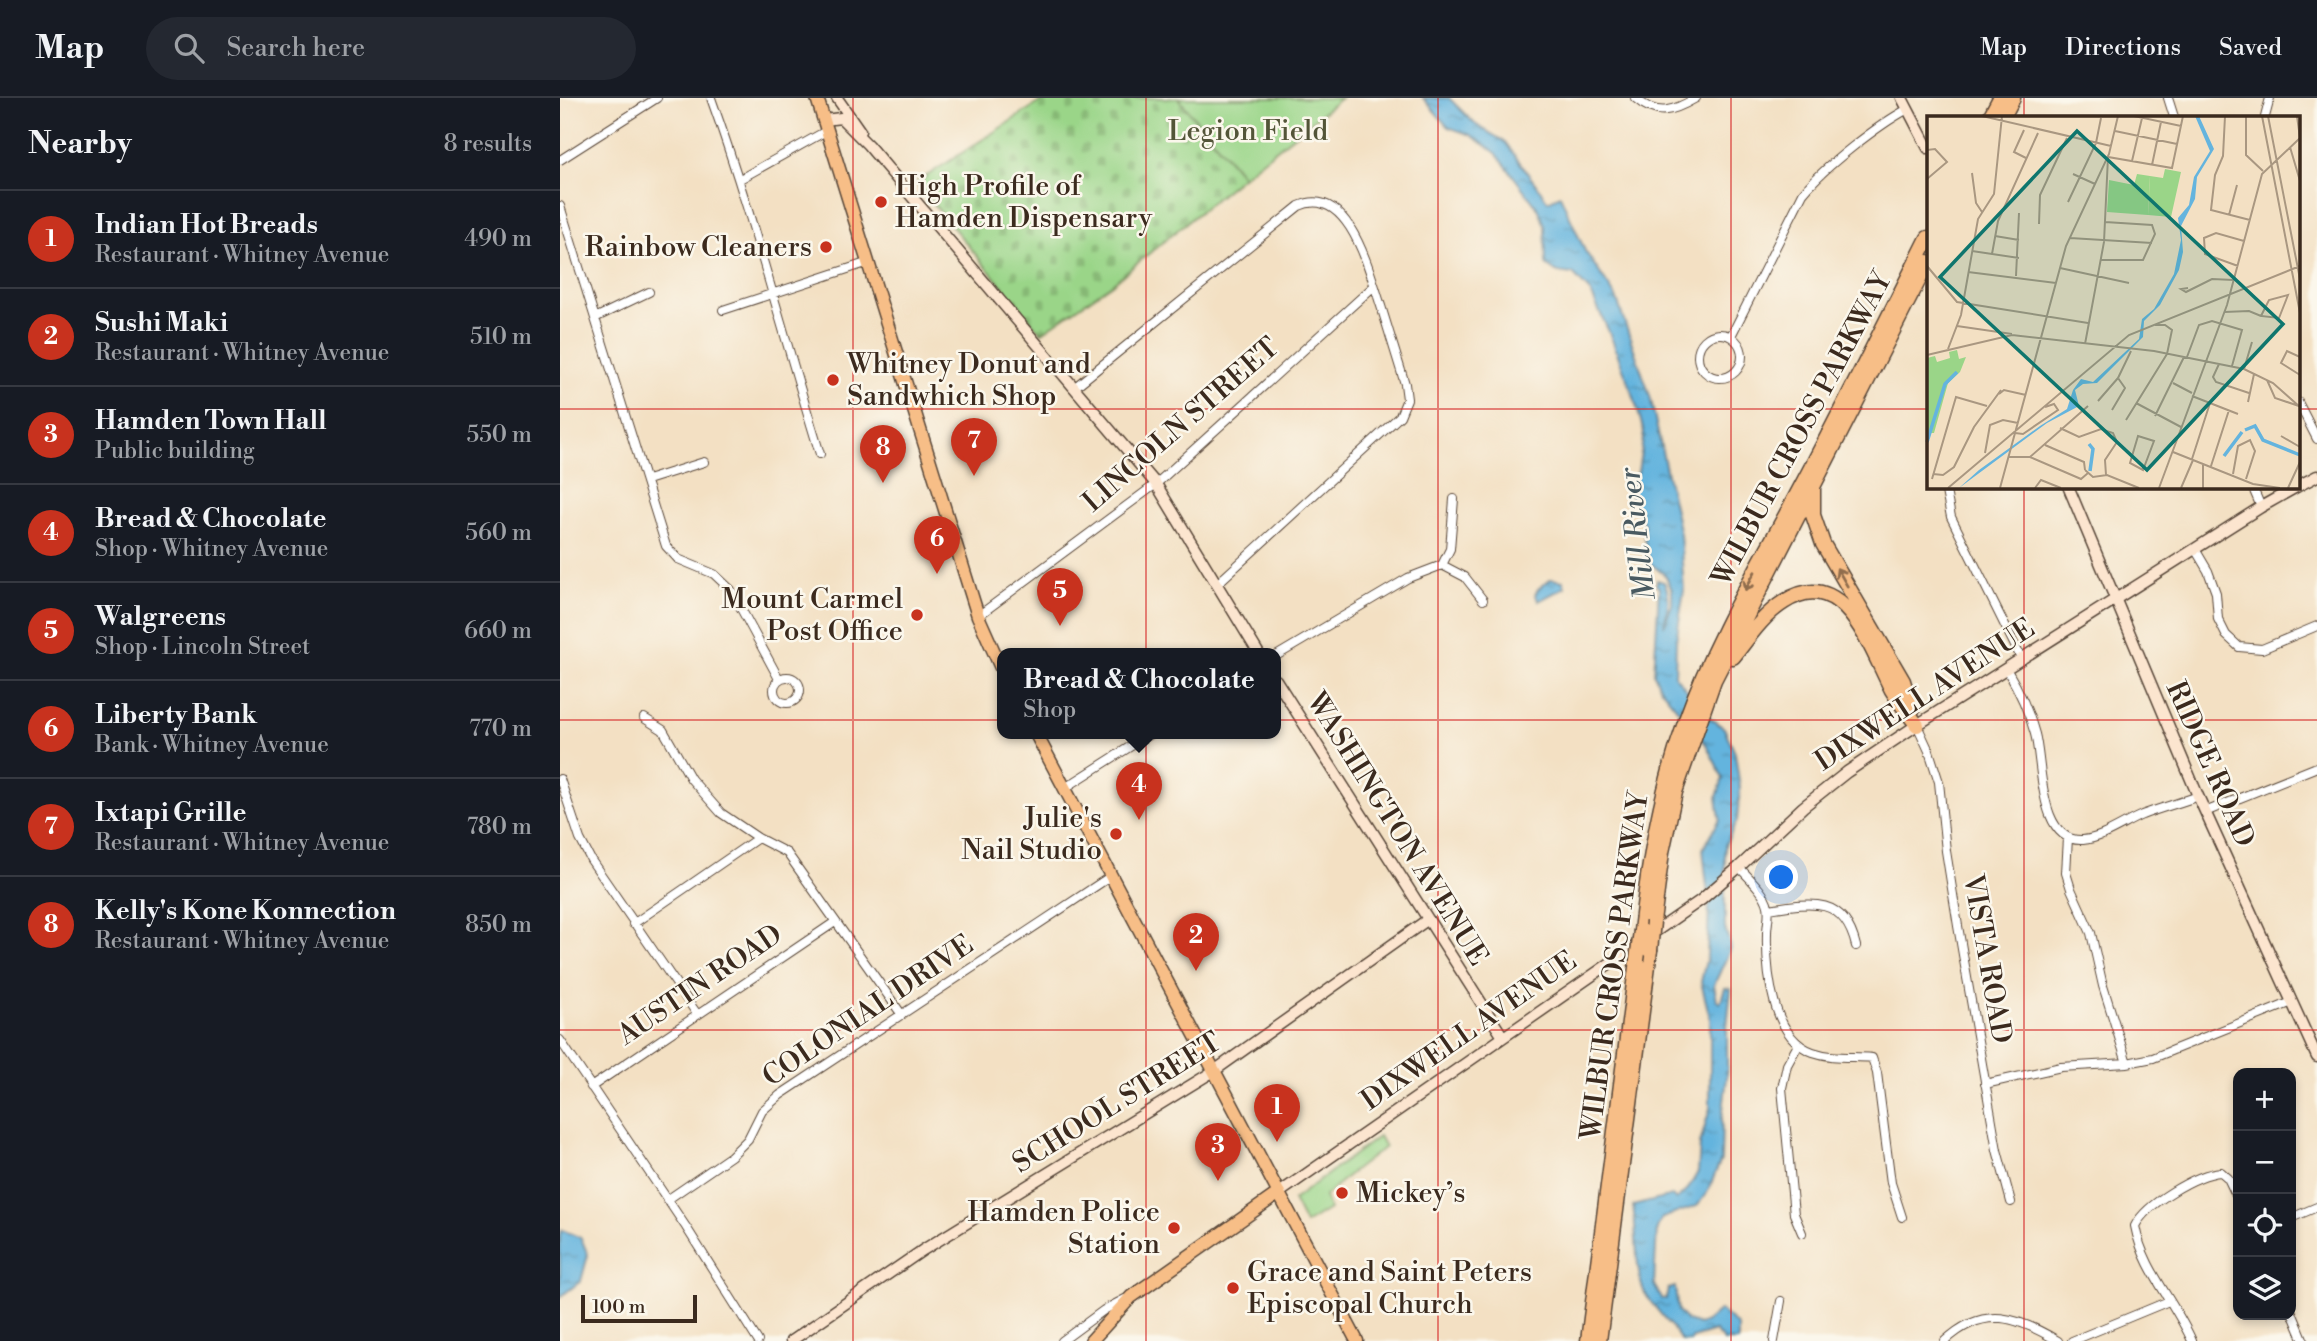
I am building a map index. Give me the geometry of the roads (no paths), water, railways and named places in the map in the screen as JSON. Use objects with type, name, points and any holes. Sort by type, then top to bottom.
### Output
[{"type":"highway","points":[[1991,116],[2000,98]]},
{"type":"highway","points":[[2004,116],[2013,98]]},
{"type":"highway","name":"WILBUR CROSS PARKWAY","points":[[1588,1341],[1636,960],[1647,927],[1690,727],[1738,604],[1803,484],[1927,240]]},
{"type":"highway","name":"WILBUR CROSS PARKWAY","points":[[1700,701],[1714,680],[1927,264]]},
{"type":"highway","points":[[1814,484],[1813,515],[1823,544],[1903,681],[1917,725]]},
{"type":"highway","points":[[1714,680],[1784,601],[1805,593],[1822,593],[1838,600],[1861,627],[1894,693],[1917,725]]},
{"type":"highway","name":"WILBUR CROSS PARKWAY","points":[[1600,1341],[1650,950],[1647,927]]},
{"type":"highway","points":[[1583,1341],[1590,1325]]},
{"type":"main road","points":[[817,98],[978,616],[997,657]]},
{"type":"main road","points":[[837,98],[868,145]]},
{"type":"main road","points":[[1902,98],[1927,146]]},
{"type":"main road","points":[[825,125],[841,118],[868,145],[1156,484],[1255,648]]},
{"type":"main road","name":"DIXWELL AVENUE","points":[[2300,485],[2317,476]]},
{"type":"main road","name":"RIDGE ROAD","points":[[2069,488],[2198,796],[2317,1057]]},
{"type":"main road","name":"DIXWELL AVENUE","points":[[1091,1341],[1131,1297],[1705,896],[1824,789],[1917,725],[2294,488]]},
{"type":"main road","name":"WASHINGTON AVENUE","points":[[1281,688],[1503,1037]]},
{"type":"main road","points":[[1039,739],[1357,1341]]},
{"type":"main road","name":"SCHOOL STREET","points":[[791,1341],[923,1251],[1214,1071],[1427,920]]},
{"type":"street","points":[[560,160],[657,98]]},
{"type":"street","points":[[711,98],[740,179],[771,294],[820,454]]},
{"type":"street","points":[[1635,98],[1654,111],[1676,109],[1696,98]]},
{"type":"street","points":[[2168,98],[2174,116]]},
{"type":"street","points":[[2265,116],[2270,98]]},
{"type":"street","points":[[1731,336],[1803,193],[1824,172],[1908,109]]},
{"type":"street","points":[[740,179],[825,125]]},
{"type":"street","points":[[1074,387],[1284,216],[1306,202],[1328,205],[1353,233],[1362,247],[1405,384],[1406,403],[1400,416],[1217,584]]},
{"type":"street","points":[[560,206],[597,317],[666,546],[678,559],[714,574],[731,590],[779,679]]},
{"type":"street","points":[[723,310],[869,262]]},
{"type":"street","name":"LINCOLN STREET","points":[[978,616],[1156,484],[1374,286]]},
{"type":"street","points":[[597,317],[649,292]]},
{"type":"street","points":[[1712,335],[1731,336],[1742,351],[1740,366],[1725,377],[1707,374],[1698,357],[1701,344],[1712,335]]},
{"type":"street","points":[[2300,405],[2317,439]]},
{"type":"street","points":[[647,480],[704,462]]},
{"type":"street","points":[[1945,488],[1951,517],[2022,660]]},
{"type":"street","points":[[2253,488],[2261,507]]},
{"type":"street","points":[[1281,653],[1408,578],[1442,565],[1450,549],[1454,499]]},
{"type":"street","points":[[2195,549],[2208,571],[2216,593],[2218,619],[2226,635],[2239,647],[2262,649],[2317,626]]},
{"type":"street","points":[[1442,565],[1465,577],[1483,600]]},
{"type":"street","points":[[2007,670],[2025,705],[2034,732],[2047,811],[2055,825],[2068,838],[2093,838],[2144,815],[2198,796]]},
{"type":"street","points":[[644,718],[663,730],[691,779],[721,813],[758,838],[788,853],[902,1015]]},
{"type":"street","name":"VISTA ROAD","points":[[1917,725],[1939,782],[1946,851],[2001,1167],[2011,1202]]},
{"type":"street","points":[[1065,788],[1142,739]]},
{"type":"street","points":[[2205,812],[2317,767]]},
{"type":"street","points":[[560,779],[561,789],[591,860],[697,1014]]},
{"type":"street","points":[[633,924],[758,838]]},
{"type":"street","points":[[2068,838],[2066,873],[2070,889],[2091,933],[2103,986],[2127,1063]]},
{"type":"street","points":[[1739,867],[1766,899],[1769,909],[1766,935],[1779,1018],[1798,1045],[1826,1056],[1872,1058],[1877,1073],[1891,1183],[1902,1217]]},
{"type":"street","name":"COLONIAL DRIVE","points":[[667,1200],[732,1156],[748,1139],[762,1111],[780,1095],[1111,876]]},
{"type":"street","points":[[1769,909],[1822,905],[1831,908],[1849,921],[1856,946]]},
{"type":"street","name":"AUSTIN ROAD","points":[[591,1087],[835,922]]},
{"type":"street","points":[[1986,1084],[2061,1067],[2127,1063],[2153,1058],[2292,1002]]},
{"type":"street","points":[[560,1040],[758,1341]]},
{"type":"street","points":[[1798,1045],[1787,1065],[1782,1088],[1794,1214],[1802,1233]]},
{"type":"street","points":[[2192,1341],[2155,1279],[2136,1235],[2135,1226],[2140,1215],[2208,1173],[2221,1172],[2228,1178],[2236,1194]]},
{"type":"street","points":[[2296,1216],[2317,1207]]},
{"type":"street","points":[[1062,1341],[1104,1310],[1131,1297]]},
{"type":"street","points":[[1774,1341],[1781,1301]]},
{"type":"street","points":[[2072,1341],[2169,1301]]},
{"type":"street","points":[[1945,1341],[1964,1328],[1987,1318],[2004,1317],[2059,1341]]},
{"type":"street","points":[[2295,1320],[2304,1341]]},
{"type":"water","points":[[1423,98],[1449,98],[1475,124],[1505,142],[1548,201],[1560,195],[1585,251],[1616,297],[1650,396],[1680,534],[1684,590],[1676,641],[1675,676],[1711,719],[1724,728],[1735,753],[1740,788],[1737,821],[1725,845],[1725,928],[1731,948],[1714,985],[1717,1001],[1720,1003],[1725,988],[1731,989],[1721,1160],[1708,1191],[1697,1206],[1662,1218],[1657,1228],[1654,1285],[1662,1299],[1666,1299],[1668,1289],[1675,1287],[1678,1311],[1687,1321],[1699,1325],[1720,1310],[1738,1326],[1738,1341],[1724,1341],[1715,1331],[1692,1338],[1691,1341],[1681,1341],[1645,1293],[1638,1264],[1633,1206],[1672,1196],[1676,1200],[1688,1189],[1698,1172],[1700,1144],[1710,1108],[1710,1018],[1701,982],[1707,956],[1709,906],[1703,849],[1720,819],[1717,797],[1723,778],[1706,744],[1661,689],[1654,674],[1659,588],[1656,585],[1657,580],[1664,582],[1668,593],[1664,626],[1672,604],[1672,590],[1666,576],[1650,563],[1644,539],[1644,524],[1632,500],[1630,489],[1638,472],[1644,432],[1634,397],[1591,293],[1573,274],[1556,272],[1546,265],[1545,226],[1539,210],[1496,153],[1471,135],[1448,127]]},
{"type":"water","points":[[1551,579],[1563,581],[1565,587],[1539,601],[1535,595],[1538,589]]},
{"type":"water","points":[[562,1230],[581,1238],[588,1255],[581,1281],[560,1297],[560,1235]]},
{"type":"place","name":"High Profile of Hamden Dispensary","points":[[881,202]]},
{"type":"place","name":"Rainbow Cleaners","points":[[826,247]]},
{"type":"place","name":"Whitney Donut and Sandwhich Shop","points":[[833,380]]},
{"type":"place","name":"Ixtapi Grille","points":[[974,476]]},
{"type":"place","name":"Kelly's Kone Konnection","points":[[883,483]]},
{"type":"place","name":"Liberty Bank","points":[[937,574]]},
{"type":"place","name":"Mount Carmel Post Office","points":[[917,615]]},
{"type":"place","name":"Walgreens","points":[[1060,626]]},
{"type":"place","name":"Bread & Chocolate","points":[[1139,820]]},
{"type":"place","name":"Julie's Nail Studio","points":[[1116,834]]},
{"type":"place","name":"Sushi Maki","points":[[1196,971]]},
{"type":"place","name":"Indian Hot Breads","points":[[1277,1142]]},
{"type":"place","name":"Hamden Town Hall","points":[[1218,1181]]},
{"type":"place","name":"Mickey’s","points":[[1342,1193]]},
{"type":"place","name":"Hamden Police Station","points":[[1174,1228]]},
{"type":"place","name":"Grace and Saint Peters Episcopal Church","points":[[1233,1288]]},
{"type":"park label","name":"Legion Field","points":[[1248,131]]},
{"type":"water label","name":"Mill River","points":[[1638,534]]}]
